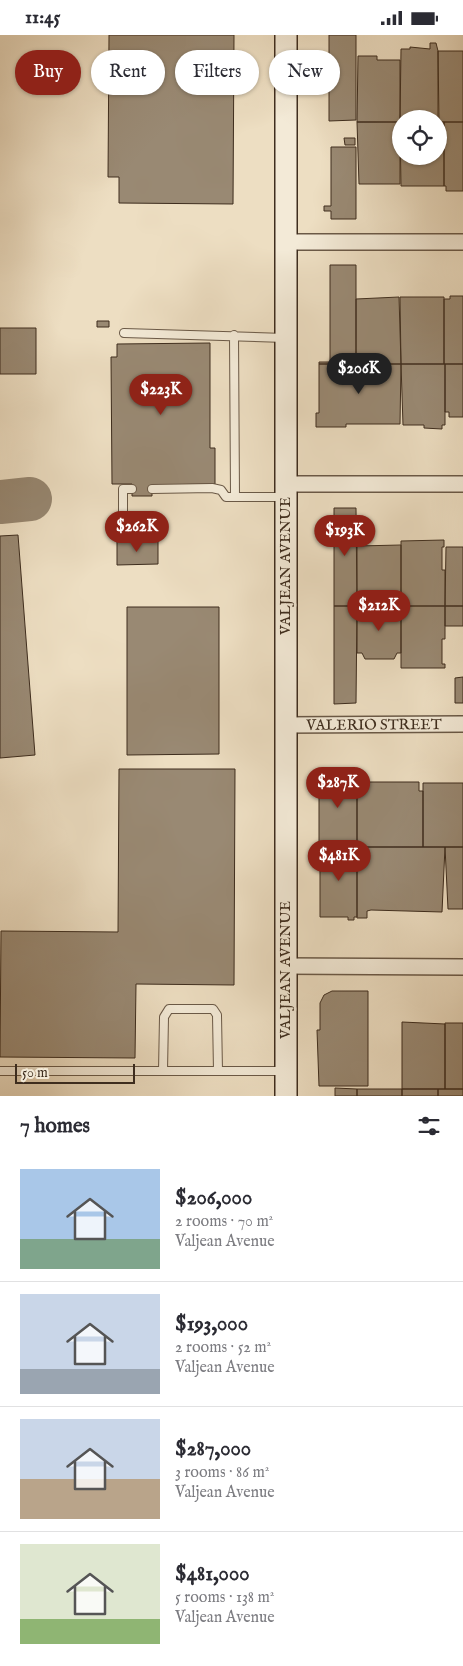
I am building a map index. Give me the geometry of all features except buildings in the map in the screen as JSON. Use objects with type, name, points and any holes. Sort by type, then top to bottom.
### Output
[{"type":"main road","name":"VALJEAN AVENUE","points":[[286,35],[286,1096]]},
{"type":"street","points":[[285,242],[463,241]]},
{"type":"street","points":[[285,491],[463,484]]},
{"type":"street","name":"VALERIO STREET","points":[[285,725],[463,724]]},
{"type":"street","points":[[286,966],[463,967]]},
{"type":"lane","points":[[124,333],[285,338]]},
{"type":"lane","points":[[234,335],[234,497]]},
{"type":"lane","points":[[152,489],[212,488],[221,490],[226,497],[285,491]]},
{"type":"lane","points":[[123,522],[123,489],[132,489]]},
{"type":"lane","points":[[163,1071],[164,1017],[169,1009],[213,1009],[218,1015],[218,1071]]},
{"type":"lane","points":[[1,1071],[286,1071]]},
{"type":"taxiway","points":[[0,502],[30,499]]}]
